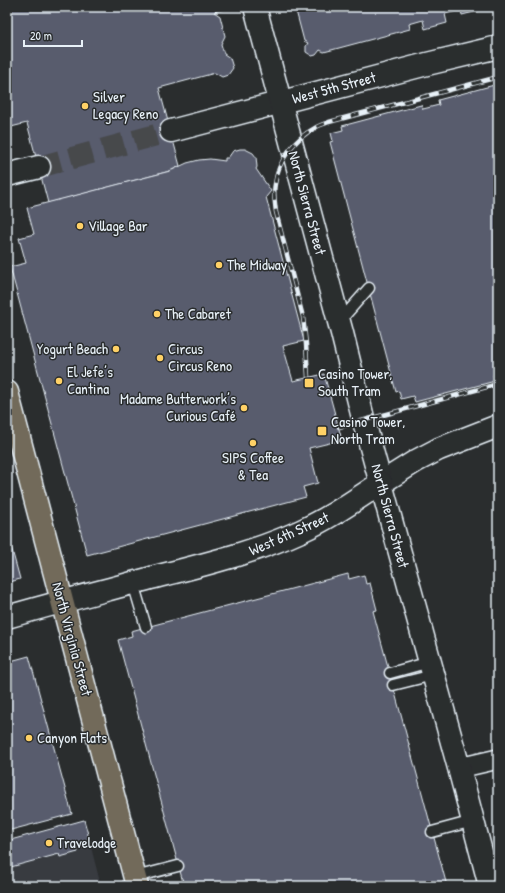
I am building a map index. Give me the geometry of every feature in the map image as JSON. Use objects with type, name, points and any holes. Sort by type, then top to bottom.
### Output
[{"type":"main road","name":"North Sierra Street","points":[[255,7],[363,418],[382,482],[397,543],[490,886]]},
{"type":"main road","name":"West 5th Street","points":[[171,131],[434,62],[498,47]]},
{"type":"main road","points":[[7,175],[39,167]]},
{"type":"main road","name":"North Virginia Street","points":[[7,392],[136,882]]},
{"type":"main road","name":"West 6th Street","points":[[7,616],[209,564],[268,546],[326,519],[382,482],[439,449],[498,426]]},
{"type":"street","points":[[459,768],[498,759]]},
{"type":"lane","points":[[339,322],[369,288]]},
{"type":"lane","points":[[133,583],[146,627]]},
{"type":"lane","points":[[390,673],[432,669]]},
{"type":"lane","points":[[393,685],[432,669]]},
{"type":"lane","points":[[432,832],[473,821]]},
{"type":"lane","points":[[136,882],[178,866]]},
{"type":"shaded area","points":[[84,820],[101,886],[7,886],[7,841]]},
{"type":"building","name":"Silver Legacy Reno","points":[[7,7],[233,7],[214,12],[220,16],[225,36],[221,44],[224,54],[230,58],[233,68],[228,75],[222,77],[215,73],[159,88],[180,166],[170,171],[48,203],[27,123],[7,128]]},
{"type":"building","points":[[295,7],[494,7],[462,15],[461,10],[445,14],[447,23],[425,29],[423,20],[409,24],[410,29],[324,52],[320,50],[316,55],[312,56],[306,52],[306,46],[308,43],[304,41]]},
{"type":"building","points":[[498,84],[498,373],[493,375],[495,381],[415,402],[413,396],[401,399],[399,391],[396,392],[330,142],[333,141],[331,133],[343,130],[342,126],[421,105],[423,109],[439,105],[438,100]]},
{"type":"building","name":"Circus Circus Reno","points":[[245,149],[253,153],[256,157],[256,169],[271,191],[266,197],[304,341],[283,346],[293,381],[324,374],[342,440],[309,448],[318,483],[303,487],[306,497],[87,555],[10,267],[26,263],[19,238],[34,234],[27,208],[170,171],[187,163],[199,160],[210,159],[225,161],[225,158],[228,158],[233,151]]},
{"type":"building","points":[[7,532],[20,579],[7,583]]},
{"type":"building","points":[[348,574],[349,579],[364,575],[366,584],[370,583],[377,610],[373,611],[447,886],[184,886],[118,640],[132,636],[131,631]]},
{"type":"building","name":"Canyon Flats","points":[[29,656],[72,814],[7,831],[7,662]]},
{"type":"building","name":"Travelodge","points":[[84,820],[91,845],[77,849],[78,852],[60,857],[59,854],[7,868],[7,841]]},
{"type":"tunnel","points":[[39,167],[171,131]]},
{"type":"railway","points":[[308,377],[303,317],[276,212],[274,187],[283,159],[300,138],[317,127],[329,122],[498,77]]},
{"type":"railway","points":[[339,427],[498,384]]},
{"type":"place","name":"Silver Legacy Reno","points":[[85,106]]},
{"type":"place","name":"Village Bar","points":[[80,226]]},
{"type":"place","name":"The Midway","points":[[219,265]]},
{"type":"place","name":"The Cabaret","points":[[157,314]]},
{"type":"place","name":"Yogurt Beach","points":[[116,349]]},
{"type":"place","name":"Circus Circus Reno","points":[[160,358]]},
{"type":"place","name":"El Jefe’s Cantina","points":[[59,381]]},
{"type":"place","name":"Casino Tower, South Tram","points":[[309,383]]},
{"type":"place","name":"Madame Butterwork’s Curious Café","points":[[244,408]]},
{"type":"place","name":"Casino Tower, North Tram","points":[[322,431]]},
{"type":"place","name":"SIPS Coffee & Tea","points":[[253,443]]},
{"type":"place","name":"Canyon Flats","points":[[29,738]]},
{"type":"place","name":"Travelodge","points":[[49,843]]}]
